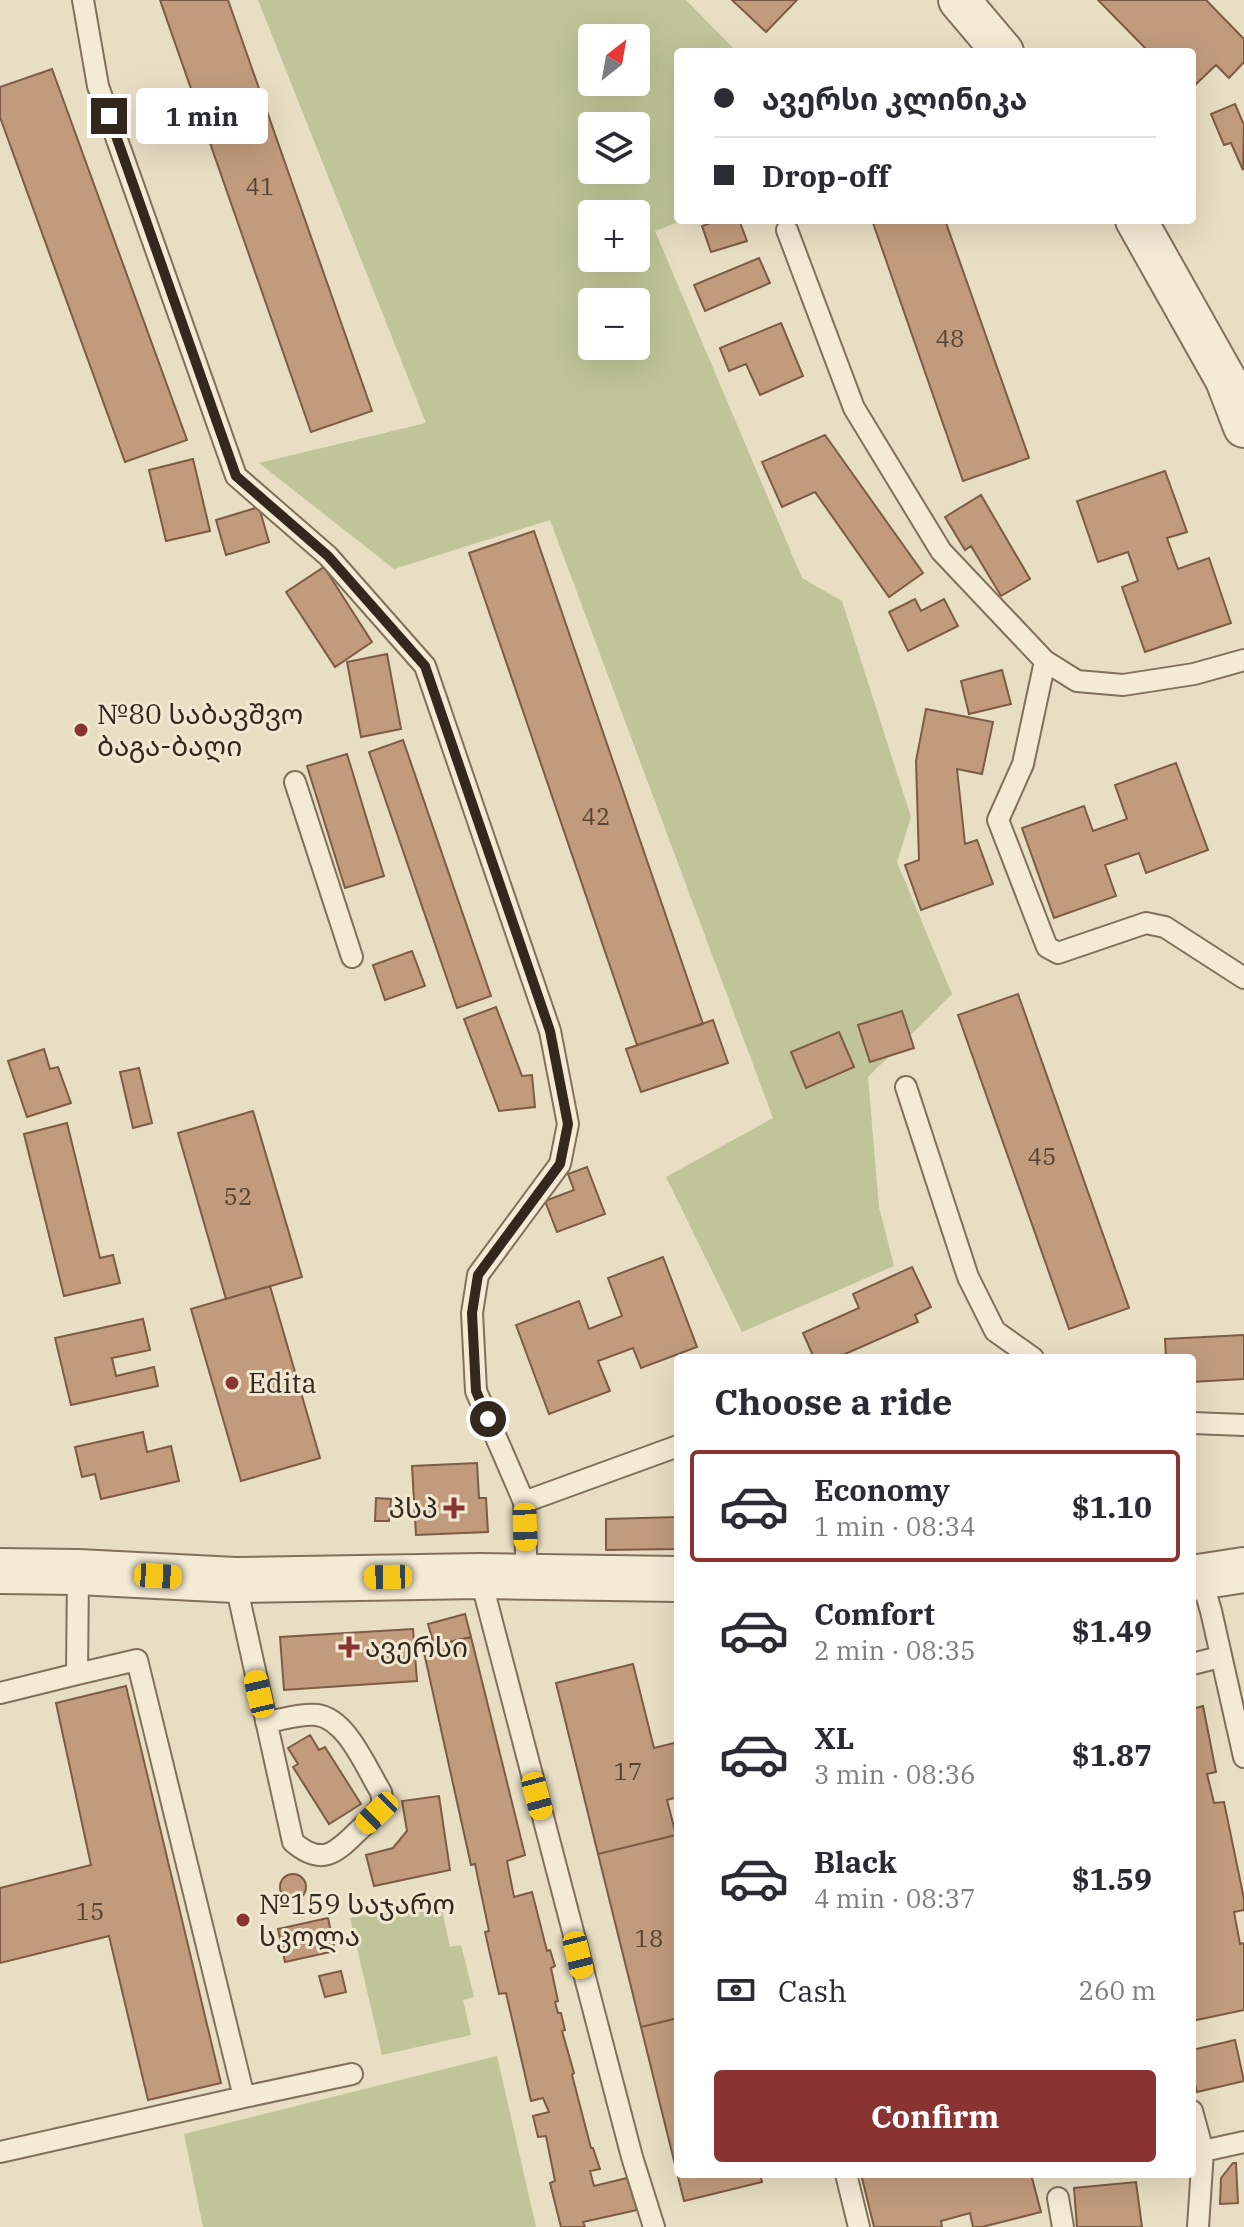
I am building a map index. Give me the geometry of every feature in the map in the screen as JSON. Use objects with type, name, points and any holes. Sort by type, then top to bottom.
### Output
[{"type":"street","points":[[959,0],[1000,48]]},
{"type":"street","points":[[1138,224],[1226,380],[1244,427]]},
{"type":"street","points":[[1197,1578],[1244,1570]]},
{"type":"street","points":[[0,1571],[235,1580],[480,1576],[674,1579]]},
{"type":"lane","points":[[83,0],[98,86],[236,476],[328,556],[425,666],[550,1031],[568,1124],[560,1164],[478,1275],[472,1313],[476,1391],[524,1502],[527,1576]]},
{"type":"lane","points":[[787,230],[854,408],[941,551],[1045,661],[1077,681],[1123,685],[1194,674],[1244,660]]},
{"type":"lane","points":[[1045,661],[1023,764],[998,820],[1047,947],[1058,953],[1146,923],[1165,927],[1244,978]]},
{"type":"lane","points":[[295,782],[352,957]]},
{"type":"lane","points":[[906,1087],[968,1277],[995,1331],[1027,1354]]},
{"type":"lane","points":[[1196,1423],[1244,1425]]},
{"type":"lane","points":[[524,1502],[674,1447]]},
{"type":"lane","points":[[77,1674],[78,1572]]},
{"type":"lane","points":[[480,1576],[628,2143],[654,2227]]},
{"type":"lane","points":[[1197,1578],[1211,1611],[1244,1757]]},
{"type":"lane","points":[[235,1580],[266,1722],[293,1842],[304,1851],[315,1854],[326,1856],[338,1852],[377,1813],[383,1804],[381,1792],[342,1727],[330,1719],[315,1715],[266,1722]]},
{"type":"lane","points":[[1196,1663],[1220,1657]]},
{"type":"lane","points":[[0,1693],[137,1660],[244,2097]]},
{"type":"lane","points":[[0,2152],[352,2074]]},
{"type":"lane","points":[[1196,2138],[1199,2159],[1198,2227]]},
{"type":"lane","points":[[1199,2159],[1244,2142]]},
{"type":"lane","points":[[847,2178],[859,2227]]},
{"type":"lane","points":[[1058,2198],[1063,2227]]},
{"type":"green space","points":[[258,0],[686,0],[733,48],[674,48],[674,224],[655,231],[802,578],[842,601],[911,817],[897,862],[952,994],[868,1077],[879,1207],[894,1266],[742,1332],[666,1177],[773,1118],[550,520],[394,569],[259,463],[426,423]]},
{"type":"green space","points":[[439,1897],[450,1947],[461,1945],[474,1997],[463,2000],[471,2035],[382,2055],[350,1918]]},
{"type":"green space","points":[[497,2056],[536,2227],[203,2227],[184,2134]]},
{"type":"building","points":[[160,0],[228,0],[372,411],[311,432]]},
{"type":"building","points":[[732,0],[797,0],[766,32]]},
{"type":"building","points":[[1098,0],[1206,0],[1244,39],[1244,62],[1229,78],[1216,65],[1196,84],[1196,48],[1145,48]]},
{"type":"building","points":[[52,69],[187,440],[125,462],[0,117],[0,87]]},
{"type":"building","points":[[1235,104],[1244,125],[1243,170],[1231,143],[1224,145],[1211,114]]},
{"type":"building","points":[[741,224],[747,241],[711,252],[702,226]]},
{"type":"building","points":[[873,224],[946,224],[1029,458],[963,481]]},
{"type":"building","points":[[759,258],[770,283],[705,311],[694,285]]},
{"type":"building","points":[[781,323],[803,376],[760,395],[746,364],[729,371],[720,348]]},
{"type":"building","points":[[825,435],[923,573],[889,597],[815,492],[782,507],[762,462]]},
{"type":"building","points":[[193,459],[210,531],[166,541],[149,470]]},
{"type":"building","points":[[1165,471],[1187,532],[1167,538],[1178,569],[1209,558],[1231,623],[1145,652],[1122,587],[1138,581],[1128,552],[1098,562],[1077,501]]},
{"type":"building","points":[[981,495],[1030,579],[1001,596],[971,546],[965,550],[945,517]]},
{"type":"building","points":[[259,507],[269,542],[226,555],[216,520]]},
{"type":"building","points":[[534,531],[703,1024],[637,1045],[469,553]]},
{"type":"building","points":[[324,567],[372,642],[335,667],[286,592]]},
{"type":"building","points":[[915,599],[921,611],[944,599],[958,626],[908,651],[889,612]]},
{"type":"building","points":[[387,654],[401,729],[361,737],[347,662]]},
{"type":"building","points":[[1002,670],[1011,704],[969,714],[961,681]]},
{"type":"building","points":[[926,709],[993,722],[982,774],[957,769],[965,844],[977,840],[993,884],[921,910],[905,865],[919,860],[916,761]]},
{"type":"building","points":[[403,740],[491,996],[457,1008],[369,752]]},
{"type":"building","points":[[347,754],[384,876],[345,888],[307,766]]},
{"type":"building","points":[[1176,763],[1208,850],[1146,873],[1139,853],[1105,865],[1116,896],[1054,918],[1022,828],[1084,806],[1093,831],[1127,819],[1115,785]]},
{"type":"building","points":[[412,951],[425,986],[385,1000],[373,965]]},
{"type":"building","points":[[1018,994],[1129,1308],[1069,1329],[958,1015]]},
{"type":"building","points":[[496,1007],[522,1076],[532,1075],[535,1107],[499,1111],[464,1019]]},
{"type":"building","points":[[902,1011],[914,1048],[870,1062],[858,1025]]},
{"type":"building","points":[[713,1020],[728,1063],[641,1092],[626,1049]]},
{"type":"building","points":[[839,1032],[854,1067],[806,1088],[791,1052]]},
{"type":"building","points":[[44,1049],[50,1069],[58,1067],[71,1103],[27,1117],[8,1061]]},
{"type":"building","points":[[139,1068],[152,1123],[133,1128],[120,1072]]},
{"type":"building","points":[[253,1111],[302,1277],[226,1299],[178,1133]]},
{"type":"building","points":[[67,1123],[100,1258],[113,1255],[120,1283],[64,1296],[24,1134]]},
{"type":"building","points":[[587,1167],[605,1214],[557,1232],[545,1201],[574,1190],[568,1174]]},
{"type":"building","points":[[663,1257],[697,1347],[641,1368],[633,1348],[598,1361],[610,1391],[549,1414],[516,1325],[579,1301],[589,1329],[622,1316],[608,1278]]},
{"type":"building","points":[[912,1267],[931,1307],[915,1315],[918,1322],[845,1354],[812,1354],[803,1333],[859,1308],[853,1294]]},
{"type":"building","points":[[270,1286],[320,1458],[241,1481],[191,1309]]},
{"type":"building","points":[[143,1319],[150,1350],[112,1358],[116,1376],[154,1367],[158,1386],[71,1405],[55,1338]]},
{"type":"building","points":[[1244,1335],[1244,1379],[1196,1382],[1196,1354],[1166,1354],[1165,1339]]},
{"type":"building","points":[[143,1432],[147,1452],[171,1446],[179,1481],[101,1499],[95,1474],[82,1477],[75,1447]]},
{"type":"building","points":[[477,1463],[479,1498],[486,1498],[488,1532],[416,1535],[412,1466]]},
{"type":"building","points":[[376,1498],[391,1499],[389,1521],[375,1521]]},
{"type":"building","points":[[674,1517],[674,1549],[606,1550],[606,1519]]},
{"type":"building","points":[[465,1614],[471,1637],[434,1645],[428,1624]]},
{"type":"building","points":[[413,1629],[417,1681],[284,1690],[280,1637]]},
{"type":"building","points":[[471,1637],[525,1855],[507,1861],[514,1897],[532,1892],[547,1951],[550,1950],[555,1966],[551,1968],[558,2001],[555,2002],[558,2013],[561,2013],[565,2030],[562,2031],[591,2148],[600,2169],[590,2171],[594,2186],[627,2178],[637,2210],[583,2222],[585,2227],[561,2227],[550,2183],[555,2181],[546,2136],[538,2137],[533,2116],[549,2112],[543,2098],[531,2101],[506,1993],[499,1994],[485,1932],[489,1931],[475,1864],[471,1865],[423,1648]]},
{"type":"building","points":[[633,1664],[654,1748],[674,1743],[674,1798],[667,1800],[674,1835],[598,1854],[556,1683]]},
{"type":"building","points":[[126,1686],[221,2083],[148,2100],[109,1936],[0,1963],[0,1888],[91,1865],[56,1703]]},
{"type":"building","points":[[1203,1706],[1216,1772],[1207,1774],[1214,1803],[1224,1802],[1244,1899],[1244,1910],[1234,1912],[1240,1944],[1244,1943],[1244,2010],[1196,2020],[1196,1708]]},
{"type":"building","points":[[310,1735],[319,1750],[325,1747],[361,1804],[329,1824],[293,1767],[298,1764],[288,1748]]},
{"type":"building","points":[[439,1796],[450,1870],[374,1886],[366,1855],[393,1848],[407,1831],[402,1801]]},
{"type":"building","points":[[674,1835],[674,2019],[641,2027],[598,1854]]},
{"type":"building","points":[[293,1874],[302,1878],[306,1887],[302,1896],[293,1900],[284,1896],[280,1887],[284,1878]]},
{"type":"building","points":[[328,1918],[335,1951],[285,1962],[278,1929]]},
{"type":"building","points":[[341,1971],[346,1992],[325,1997],[319,1976]]},
{"type":"building","points":[[674,2019],[674,2161],[641,2027]]},
{"type":"building","points":[[1235,2040],[1244,2081],[1197,2092],[1196,2049]]},
{"type":"building","points":[[1236,2163],[1238,2203],[1220,2204],[1221,2178]]},
{"type":"building","points":[[678,2178],[761,2178],[762,2182],[684,2201]]},
{"type":"building","points":[[862,2178],[1032,2178],[1041,2212],[982,2227],[973,2227],[970,2213],[941,2221],[942,2227],[874,2227]]},
{"type":"building","points":[[1136,2182],[1142,2227],[1077,2227],[1074,2188]]},
{"type":"place","name":"№80 საბავშვო ბაგა-ბაღი","points":[[81,730]]},
{"type":"place","name":"Edita","points":[[232,1383]]},
{"type":"place","name":"პსპ","points":[[454,1508]]},
{"type":"place","name":"ავერსი","points":[[349,1647]]},
{"type":"place","name":"№159 საჯარო სკოლა","points":[[243,1920]]},
{"type":"route","points":[[109,116],[236,476],[328,556],[425,666],[550,1031],[568,1124],[560,1164],[478,1275],[472,1313],[476,1391],[488,1419]]}]
